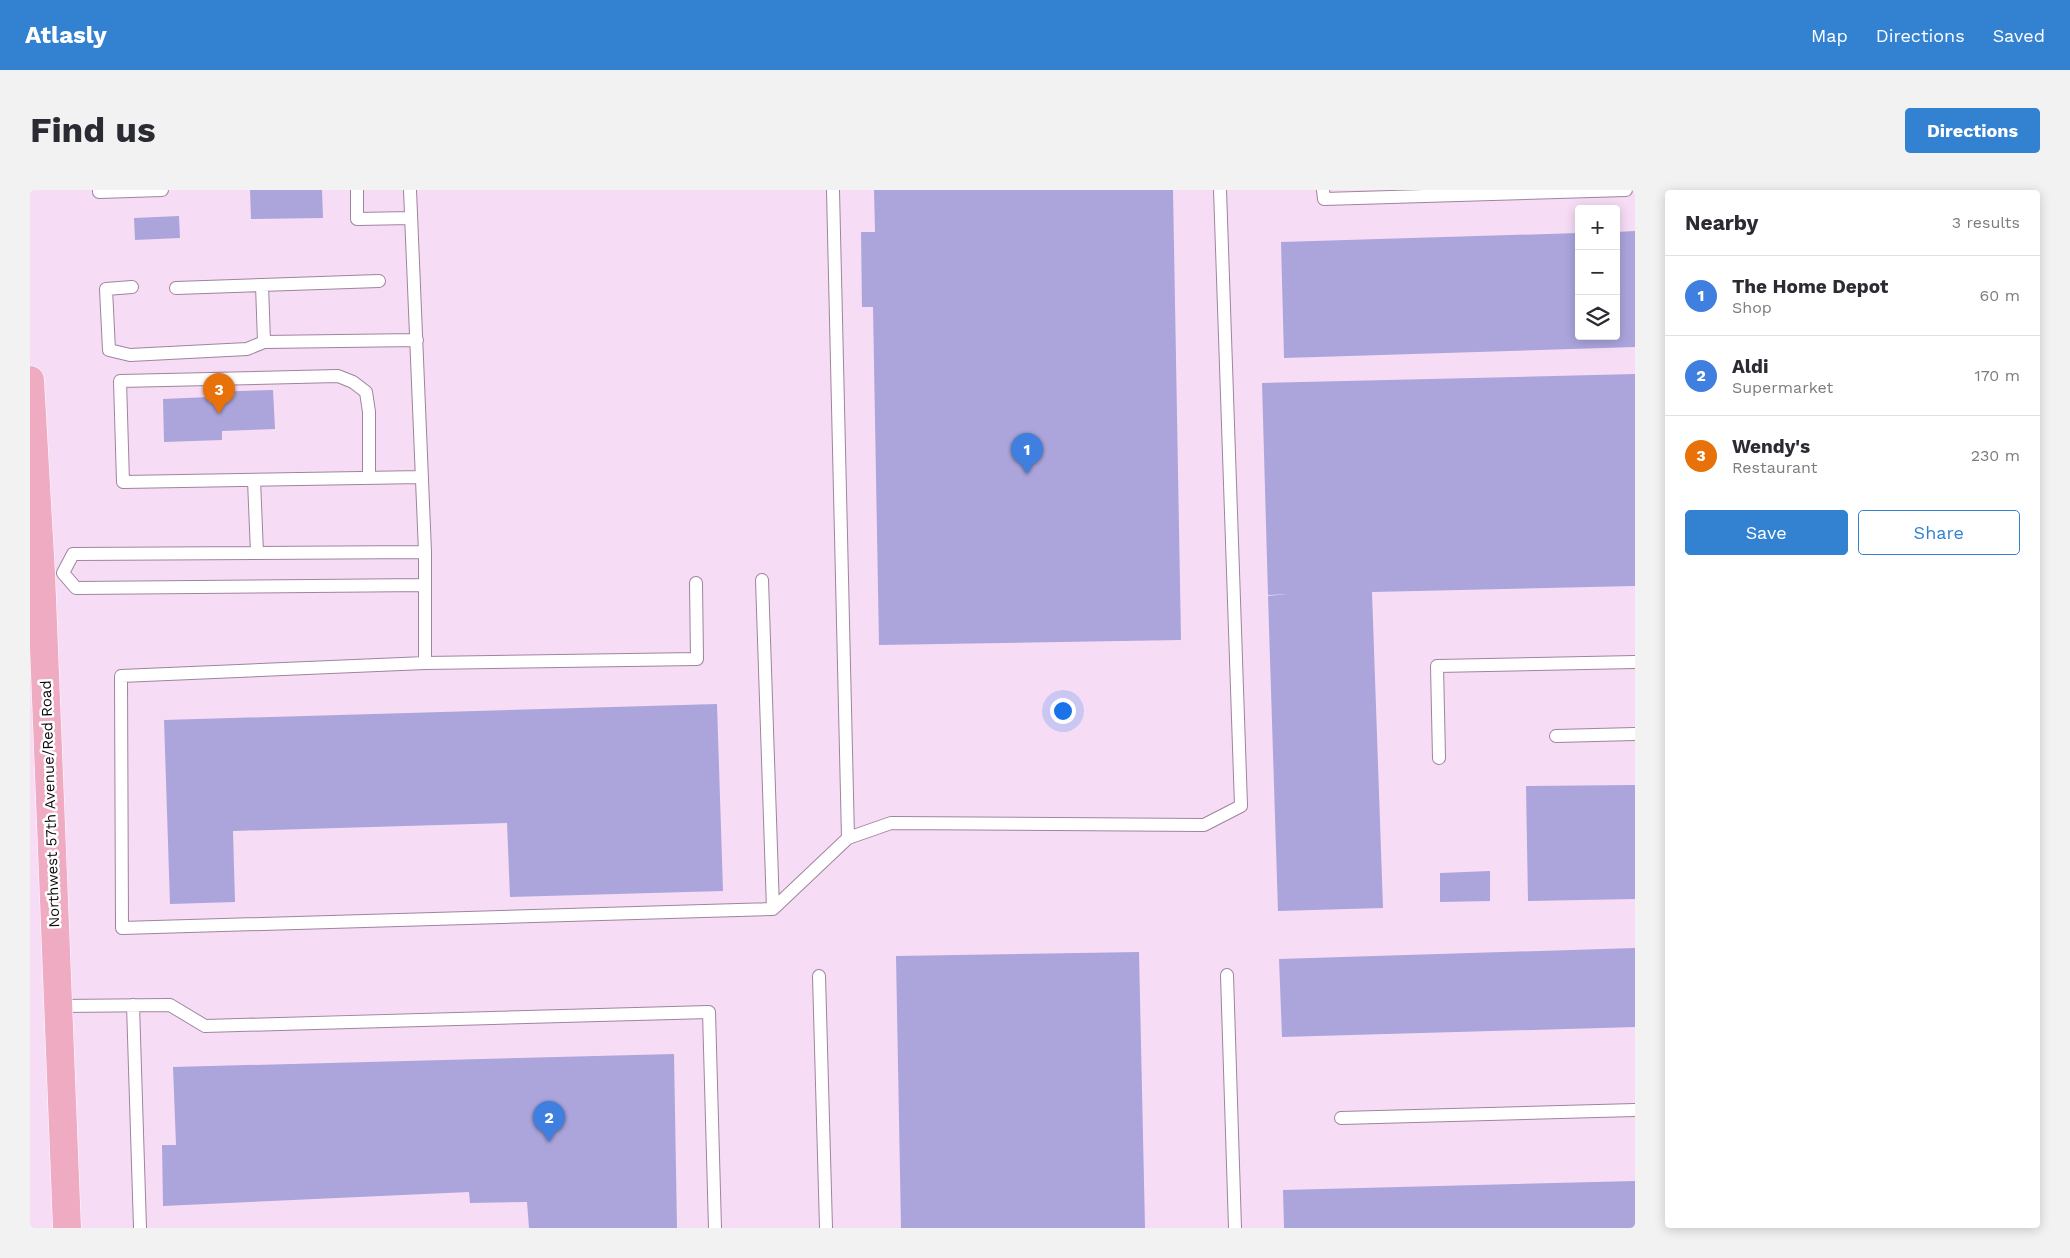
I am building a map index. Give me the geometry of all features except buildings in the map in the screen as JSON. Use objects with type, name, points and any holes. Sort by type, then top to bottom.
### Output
[{"type":"main road","name":"Northwest 57th Avenue/Red Road","points":[[30,380],[52,573],[59,1006],[67,1228]]},
{"type":"lane","points":[[99,190],[99,192],[162,190]]},
{"type":"lane","points":[[356,190],[358,219],[411,218]]},
{"type":"lane","points":[[410,190],[426,552],[425,663]]},
{"type":"lane","points":[[833,190],[848,838]]},
{"type":"lane","points":[[696,583],[697,659],[425,663],[121,676],[122,928],[772,908],[848,838],[890,823],[1204,825],[1241,806],[1220,190]]},
{"type":"lane","points":[[1323,190],[1324,199],[1626,190]]},
{"type":"lane","points":[[176,288],[379,282]]},
{"type":"lane","points":[[262,285],[264,342]]},
{"type":"lane","points":[[132,287],[106,289],[109,350],[130,355],[247,349],[264,342],[416,340]]},
{"type":"lane","points":[[369,478],[369,412],[366,392],[353,382],[338,376],[120,381],[123,482],[254,480],[369,478],[422,477]]},
{"type":"lane","points":[[254,480],[257,553]]},
{"type":"lane","points":[[425,585],[76,588],[52,573],[73,554],[426,552]]},
{"type":"lane","points":[[762,580],[772,908]]},
{"type":"lane","points":[[1439,758],[1437,666],[1635,662]]},
{"type":"lane","points":[[1556,736],[1635,734]]},
{"type":"lane","points":[[1227,975],[1236,1228]]},
{"type":"lane","points":[[819,976],[826,1228]]},
{"type":"lane","points":[[133,1005],[140,1228]]},
{"type":"lane","points":[[59,1006],[170,1005],[205,1026],[709,1012],[715,1228]]},
{"type":"lane","points":[[1341,1118],[1635,1110]]},
{"type":"place","name":"Wendy's","points":[[219,414]]},
{"type":"place","name":"The Home Depot","points":[[1027,474]]},
{"type":"place","name":"Aldi","points":[[549,1142]]}]
